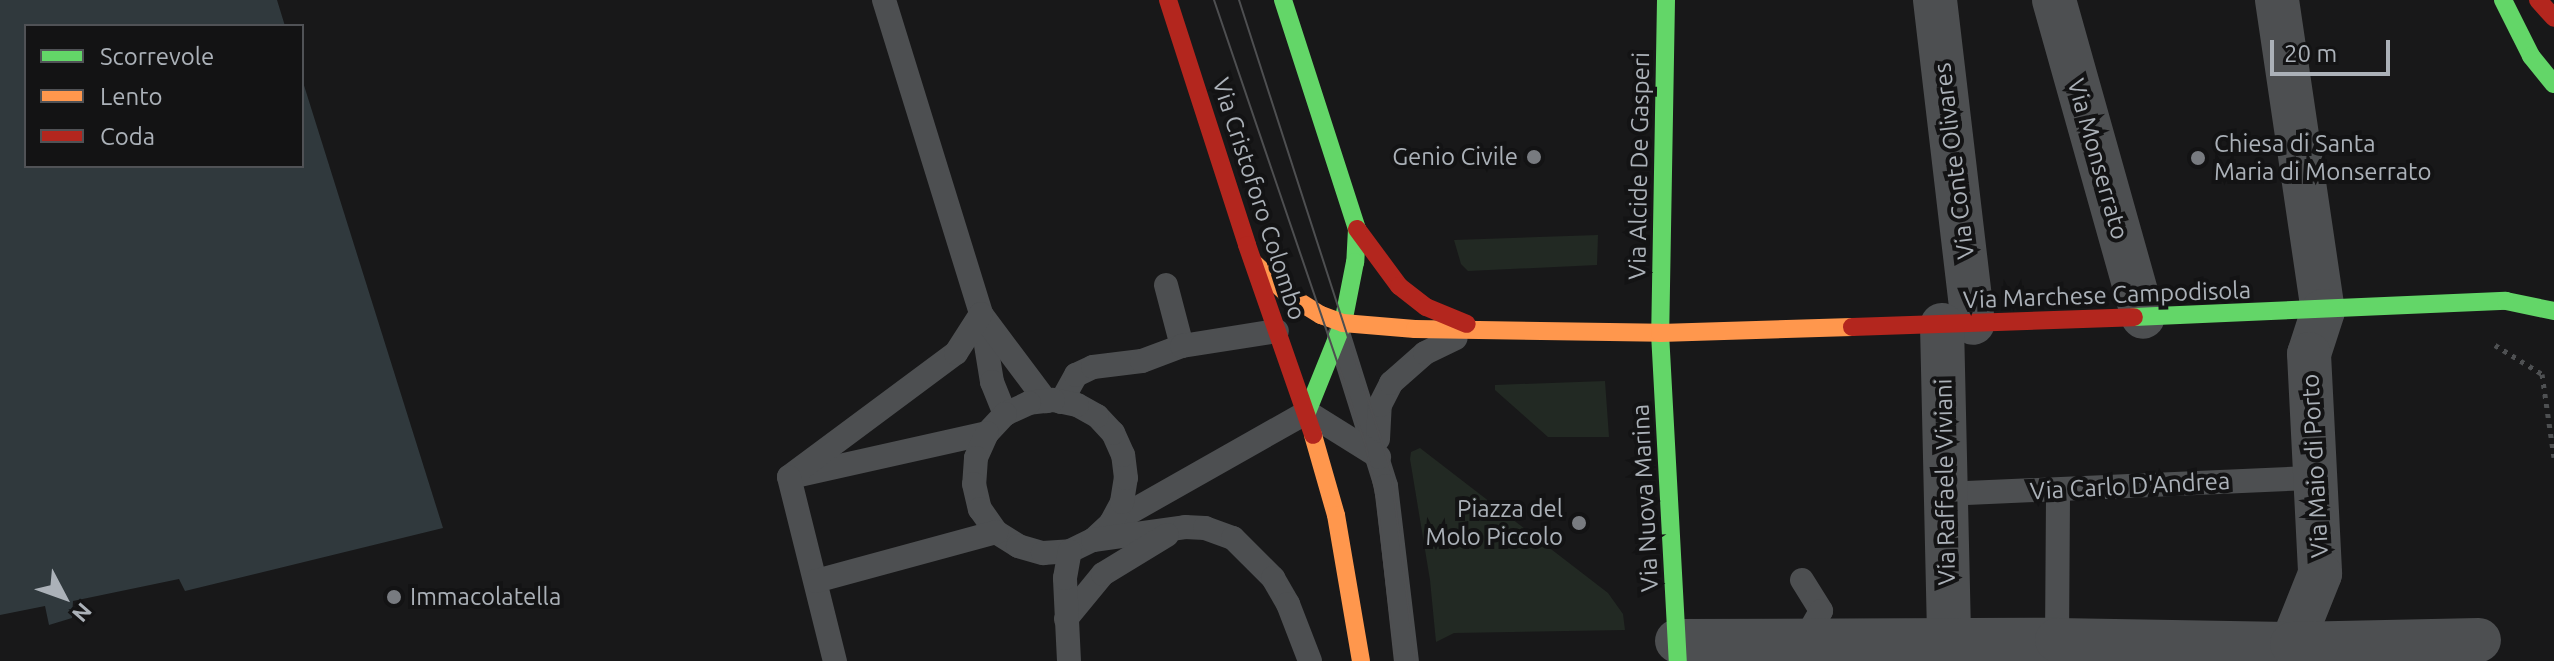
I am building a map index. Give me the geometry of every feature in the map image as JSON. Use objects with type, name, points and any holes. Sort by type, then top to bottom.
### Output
[{"type":"main road","name":"Via Cristoforo Colombo","points":[[1168,0],[1254,263],[1307,412]]},
{"type":"main road","points":[[1283,0],[1357,229],[1399,286],[1426,307],[1481,329]]},
{"type":"main road","name":"Via Alcide De Gasperi","points":[[1660,333],[1666,0]]},
{"type":"main road","points":[[2503,0],[2531,56],[2554,84]]},
{"type":"main road","points":[[2538,0],[2554,18]]},
{"type":"main road","points":[[1357,229],[1355,262],[1341,330],[1307,412],[1336,515],[1361,661]]},
{"type":"main road","points":[[1254,263],[1298,302],[1341,330]]},
{"type":"main road","name":"Via Marchese Campodisola","points":[[1341,330],[1660,333],[2323,311],[2506,301],[2554,311]]},
{"type":"main road","name":"Via Nuova Marina","points":[[1660,333],[1678,651]]},
{"type":"street","name":"Via Conte Olivares","points":[[1935,0],[1957,324]]},
{"type":"street","name":"Via Monserrato","points":[[2054,0],[2143,317]]},
{"type":"street","name":"Via Maio di Porto","points":[[2277,0],[2323,311],[2309,354],[2320,574],[2291,652]]},
{"type":"street","name":"Via Raffaele Viviani","points":[[1907,648],[1944,494],[1957,324]]},
{"type":"street","points":[[1678,651],[1804,641],[1907,648],[2291,652],[2479,640]]},
{"type":"lane","points":[[884,0],[981,314],[992,382],[1005,414]]},
{"type":"lane","points":[[1166,285],[1182,346]]},
{"type":"lane","points":[[981,314],[1054,401]]},
{"type":"lane","points":[[789,477],[956,353],[981,314]]},
{"type":"lane","points":[[1379,457],[1377,425],[1380,405],[1391,383],[1425,353],[1481,329]]},
{"type":"lane","points":[[1341,330],[1386,486],[1407,661]]},
{"type":"lane","points":[[1054,401],[1076,375],[1093,367],[1142,361],[1182,346],[1277,331]]},
{"type":"lane","points":[[1102,531],[1122,502],[1126,478],[1123,455],[1113,433],[1097,416],[1054,401],[1029,403],[1005,414],[987,433],[976,458],[974,484],[980,509],[996,532],[1018,546],[1043,553],[1070,551],[1307,412],[1379,457]]},
{"type":"lane","points":[[789,477],[987,433]]},
{"type":"lane","points":[[789,477],[835,661]]},
{"type":"lane","name":"Via Carlo D'Andrea","points":[[1944,494],[2316,478]]},
{"type":"lane","points":[[2057,650],[2058,490]]},
{"type":"lane","points":[[1066,619],[1103,574],[1131,553],[1185,527]]},
{"type":"lane","points":[[1102,531],[1205,528],[1233,538],[1256,557],[1288,604],[1310,661]]},
{"type":"lane","points":[[816,581],[996,532]]},
{"type":"lane","points":[[1069,661],[1065,578],[1070,551]]},
{"type":"lane","points":[[1802,580],[1821,611],[1804,641]]},
{"type":"path","points":[[2493,344],[2542,374],[2554,457]]},
{"type":"shaded area","points":[[0,0],[277,0],[284,24],[24,24],[24,168],[304,168],[304,85],[443,528],[185,591],[179,579],[73,601],[72,618],[49,625],[45,606],[0,615]]},
{"type":"shaded area","points":[[1598,235],[1597,265],[1468,271],[1461,264],[1454,240]]},
{"type":"shaded area","points":[[1605,381],[1609,437],[1548,437],[1495,390],[1495,385]]},
{"type":"shaded area","points":[[1420,448],[1608,593],[1623,614],[1625,630],[1454,633],[1436,642],[1430,580],[1410,459],[1411,452]]},
{"type":"tram line","points":[[1214,0],[1366,447],[1377,499],[1395,661]]},
{"type":"tram line","points":[[1239,0],[1391,471],[1415,661]]},
{"type":"traffic: fast","points":[[1283,0],[1357,229],[1355,262],[1343,323],[1307,412]]},
{"type":"traffic: fast","points":[[1666,0],[1660,333],[1678,661]]},
{"type":"traffic: fast","points":[[2503,0],[2531,56],[2554,84]]},
{"type":"traffic: fast","points":[[2134,317],[2506,301],[2554,311]]},
{"type":"traffic: slow","points":[[1254,263],[1287,294],[1321,315],[1343,323],[1415,329],[1660,333],[1852,327]]},
{"type":"traffic: slow","points":[[1313,435],[1336,515],[1361,661]]},
{"type":"traffic: jam","points":[[1168,0],[1247,245],[1313,435]]},
{"type":"traffic: jam","points":[[2538,0],[2554,18]]},
{"type":"traffic: jam","points":[[1357,229],[1399,286],[1426,307],[1467,324]]},
{"type":"traffic: jam","points":[[1852,327],[2134,317]]},
{"type":"place","name":"Genio Civile","points":[[1534,157]]},
{"type":"place","name":"Chiesa di Santa Maria di Monserrato","points":[[2198,158]]},
{"type":"place","name":"Piazza del Molo Piccolo","points":[[1579,523]]},
{"type":"place","name":"Immacolatella","points":[[394,597]]}]
